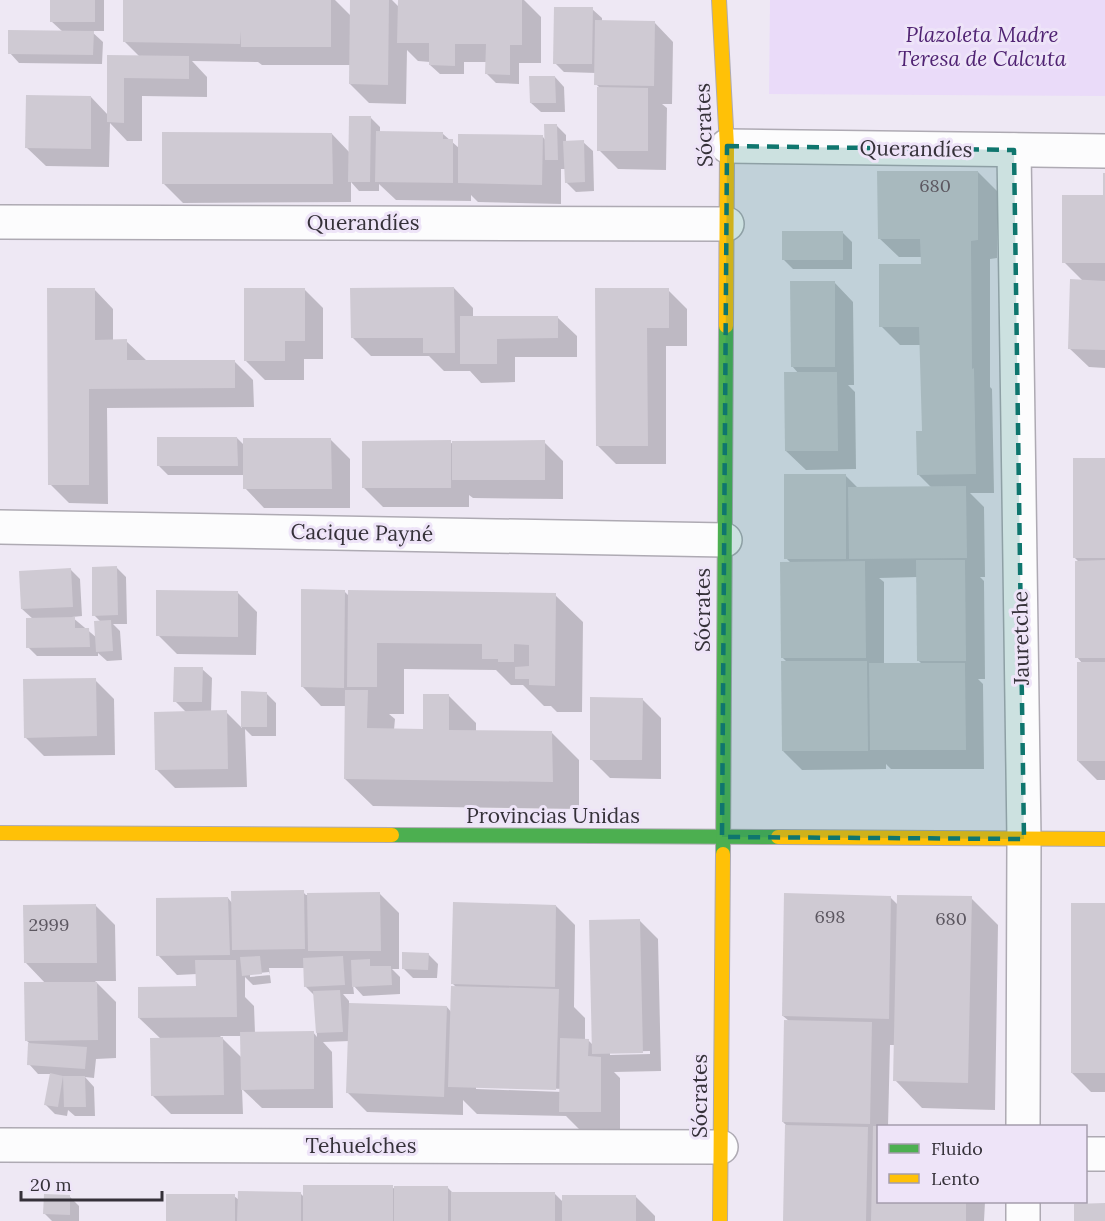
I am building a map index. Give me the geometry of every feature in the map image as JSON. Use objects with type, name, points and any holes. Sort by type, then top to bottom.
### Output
[{"type":"street","name":"Sócrates","points":[[719,0],[727,146],[720,1221]]},
{"type":"street","name":"Querandíes","points":[[727,146],[1105,151]]},
{"type":"street","name":"Jauretche","points":[[1014,150],[1024,839],[1023,1125]]},
{"type":"street","name":"Querandíes","points":[[0,222],[727,224]]},
{"type":"street","name":"Cacique Payné","points":[[0,527],[725,540]]},
{"type":"street","name":"Provincias Unidas","points":[[0,833],[1105,839]]},
{"type":"street","name":"Tehuelches","points":[[0,1145],[721,1148]]},
{"type":"street","points":[[1087,1154],[1105,1154]]},
{"type":"street","points":[[1023,1203],[1023,1221]]},
{"type":"highlighted area","points":[[727,146],[1014,150],[1024,839],[722,837]]},
{"type":"green space","name":"Plazoleta Madre Teresa de Calcuta","points":[[770,0],[1105,0],[1105,96],[769,94]]},
{"type":"building","points":[[50,0],[95,0],[95,22],[50,22]]},
{"type":"building","points":[[123,0],[331,0],[331,47],[241,47],[241,31],[240,44],[123,42]]},
{"type":"building","points":[[350,0],[389,0],[388,85],[349,84]]},
{"type":"building","points":[[398,0],[522,0],[522,45],[510,45],[510,75],[485,74],[486,44],[455,44],[455,66],[429,65],[429,43],[397,43]]},
{"type":"building","points":[[554,7],[593,7],[592,64],[553,64]]},
{"type":"building","points":[[595,20],[655,21],[654,86],[594,85]]},
{"type":"building","points":[[8,30],[94,31],[93,55],[8,54]]},
{"type":"building","points":[[107,55],[189,56],[189,79],[124,78],[124,123],[107,122]]},
{"type":"building","points":[[529,76],[555,76],[556,103],[530,103]]},
{"type":"building","points":[[597,87],[648,88],[648,151],[597,151]]},
{"type":"building","points":[[26,95],[91,96],[91,149],[25,148]]},
{"type":"building","points":[[349,116],[371,116],[370,182],[348,182]]},
{"type":"building","points":[[544,124],[557,124],[558,160],[545,160]]},
{"type":"building","points":[[376,131],[443,132],[443,139],[453,139],[453,183],[375,182]]},
{"type":"building","points":[[162,132],[332,133],[333,184],[162,184]]},
{"type":"building","points":[[458,134],[543,135],[542,185],[458,183]]},
{"type":"building","points":[[584,140],[585,182],[565,183],[563,141]]},
{"type":"building","points":[[877,171],[978,171],[978,240],[971,241],[976,474],[917,475],[916,431],[922,431],[919,327],[879,327],[879,264],[921,264],[920,239],[878,239]]},
{"type":"building","points":[[1103,173],[1105,173],[1105,263],[1062,263],[1062,195],[1103,195]]},
{"type":"building","points":[[782,231],[843,231],[843,260],[782,260]]},
{"type":"building","points":[[1070,279],[1105,281],[1105,350],[1068,349]]},
{"type":"building","points":[[790,281],[835,281],[835,367],[791,367]]},
{"type":"building","points":[[454,287],[455,353],[423,353],[423,338],[351,338],[350,288]]},
{"type":"building","points":[[47,288],[95,288],[95,340],[127,339],[127,360],[235,360],[235,388],[89,389],[89,485],[48,485]]},
{"type":"building","points":[[244,288],[305,288],[305,341],[285,341],[285,361],[244,361]]},
{"type":"building","points":[[595,288],[669,288],[669,328],[647,328],[648,446],[596,446]]},
{"type":"building","points":[[460,316],[558,316],[558,338],[497,339],[497,364],[460,364]]},
{"type":"building","points":[[784,372],[837,372],[838,451],[785,451]]},
{"type":"building","points":[[157,437],[237,437],[238,466],[157,466]]},
{"type":"building","points":[[243,438],[331,438],[332,489],[243,489]]},
{"type":"building","points":[[451,440],[451,488],[362,488],[362,441]]},
{"type":"building","points":[[545,440],[545,480],[452,480],[452,441]]},
{"type":"building","points":[[1073,458],[1105,458],[1105,558],[1073,558]]},
{"type":"building","points":[[784,474],[846,474],[846,559],[784,559]]},
{"type":"building","points":[[966,486],[967,558],[849,559],[848,487]]},
{"type":"building","points":[[916,560],[965,560],[966,661],[917,661]]},
{"type":"building","points":[[1105,560],[1105,658],[1075,658],[1075,561]]},
{"type":"building","points":[[865,561],[866,658],[781,658],[780,562]]},
{"type":"building","points":[[117,566],[118,615],[92,616],[92,567]]},
{"type":"building","points":[[71,568],[73,607],[21,609],[19,571]]},
{"type":"building","points":[[301,589],[345,590],[344,688],[301,687]]},
{"type":"building","points":[[156,590],[238,591],[238,637],[156,636]]},
{"type":"building","points":[[348,590],[556,593],[555,686],[529,685],[529,679],[515,679],[515,667],[529,666],[529,645],[514,644],[514,662],[498,662],[498,659],[482,659],[482,644],[377,643],[377,687],[347,687]]},
{"type":"building","points":[[75,617],[75,628],[89,628],[90,647],[26,648],[26,618]]},
{"type":"building","points":[[111,620],[113,651],[96,652],[94,621]]},
{"type":"building","points":[[781,661],[867,661],[868,751],[782,751]]},
{"type":"building","points":[[1077,662],[1105,662],[1105,761],[1077,761]]},
{"type":"building","points":[[869,663],[965,663],[966,750],[870,750]]},
{"type":"building","points":[[174,667],[203,667],[202,702],[173,702]]},
{"type":"building","points":[[96,678],[97,736],[24,738],[23,679]]},
{"type":"building","points":[[345,690],[368,690],[367,728],[423,729],[423,694],[449,694],[449,730],[552,731],[553,782],[344,779]]},
{"type":"building","points":[[241,691],[267,692],[267,727],[241,727]]},
{"type":"building","points":[[590,697],[643,698],[642,760],[590,760]]},
{"type":"building","points":[[227,710],[228,769],[155,770],[154,712]]},
{"type":"building","points":[[304,890],[305,949],[232,950],[231,891]]},
{"type":"building","points":[[380,892],[381,951],[308,951],[307,893]]},
{"type":"building","points":[[784,893],[891,896],[889,1019],[782,1016]]},
{"type":"building","points":[[897,895],[972,896],[968,1083],[893,1081]]},
{"type":"building","points":[[228,897],[230,955],[156,956],[156,898]]},
{"type":"building","points":[[453,902],[556,905],[555,987],[451,984]]},
{"type":"building","points":[[1071,903],[1105,903],[1105,1073],[1071,1073]]},
{"type":"building","points":[[96,904],[97,963],[24,963],[23,905]]},
{"type":"building","points":[[640,919],[643,1053],[592,1054],[589,920]]},
{"type":"building","points":[[402,952],[429,953],[428,970],[402,969]]},
{"type":"building","points":[[260,956],[262,974],[242,976],[240,957]]},
{"type":"building","points":[[343,956],[345,985],[304,987],[303,958]]},
{"type":"building","points":[[370,959],[370,966],[391,966],[392,985],[352,987],[351,960]]},
{"type":"building","points":[[195,960],[236,960],[237,1017],[138,1018],[138,987],[196,986]]},
{"type":"building","points":[[24,982],[97,982],[98,1040],[25,1041]]},
{"type":"building","points":[[451,986],[559,989],[556,1090],[448,1087]]},
{"type":"building","points":[[340,990],[343,1032],[316,1033],[313,991]]},
{"type":"building","points":[[349,1003],[447,1006],[444,1097],[346,1093]]},
{"type":"building","points":[[784,1020],[872,1022],[870,1124],[782,1122]]},
{"type":"building","points":[[314,1031],[314,1089],[241,1090],[240,1032]]},
{"type":"building","points":[[223,1037],[224,1095],[151,1096],[150,1038]]},
{"type":"building","points":[[560,1038],[589,1039],[588,1056],[601,1057],[601,1112],[559,1112]]},
{"type":"building","points":[[28,1043],[87,1047],[85,1069],[27,1065]]},
{"type":"building","points":[[50,1073],[63,1076],[58,1107],[44,1105]]},
{"type":"building","points":[[63,1076],[85,1076],[86,1107],[64,1107]]},
{"type":"building","points":[[785,1125],[868,1127],[866,1221],[783,1221]]},
{"type":"building","points":[[873,1126],[877,1126],[877,1203],[966,1203],[966,1221],[871,1221]]},
{"type":"building","points":[[303,1185],[393,1185],[393,1221],[303,1221]]},
{"type":"building","points":[[394,1186],[448,1186],[448,1221],[394,1221]]},
{"type":"building","points":[[238,1191],[301,1192],[301,1221],[237,1221]]},
{"type":"building","points":[[451,1192],[555,1192],[555,1221],[451,1221]]},
{"type":"building","points":[[44,1194],[70,1195],[70,1215],[43,1214]]},
{"type":"building","points":[[166,1194],[235,1194],[235,1221],[166,1221]]},
{"type":"building","points":[[562,1195],[636,1195],[636,1221],[562,1221]]},
{"type":"building","points":[[1105,1203],[1105,1221],[1074,1221],[1074,1204]]},
{"type":"traffic: fast","points":[[723,854],[726,326]]},
{"type":"traffic: fast","points":[[392,835],[778,837]]},
{"type":"traffic: slow","points":[[719,0],[727,146],[726,326]]},
{"type":"traffic: slow","points":[[0,833],[392,835]]},
{"type":"traffic: slow","points":[[778,837],[1105,839]]},
{"type":"traffic: slow","points":[[720,1221],[723,854]]}]
